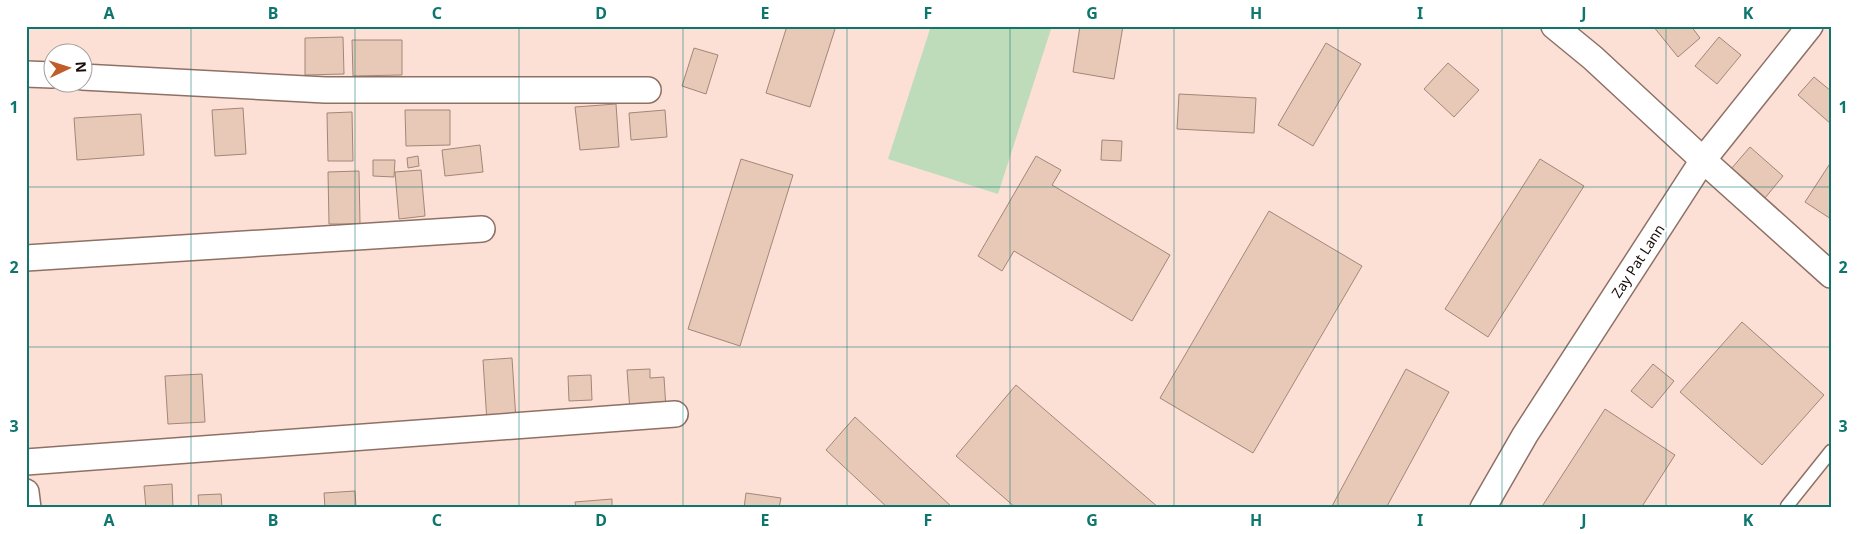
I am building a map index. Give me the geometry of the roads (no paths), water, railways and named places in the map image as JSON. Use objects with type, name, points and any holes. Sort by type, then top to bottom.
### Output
[{"type":"street","points":[[1554,26],[1593,58],[1831,275]]},
{"type":"street","name":"Zay Pat Lann","points":[[1483,508],[1525,435],[1703,160],[1810,26]]},
{"type":"street","points":[[26,74],[42,75]]},
{"type":"street","points":[[92,78],[325,90],[648,90]]},
{"type":"street","points":[[26,258],[482,228]]},
{"type":"street","points":[[26,462],[675,414]]},
{"type":"street","points":[[26,492],[28,508]]},
{"type":"lane","points":[[1787,507],[1831,450]]}]
